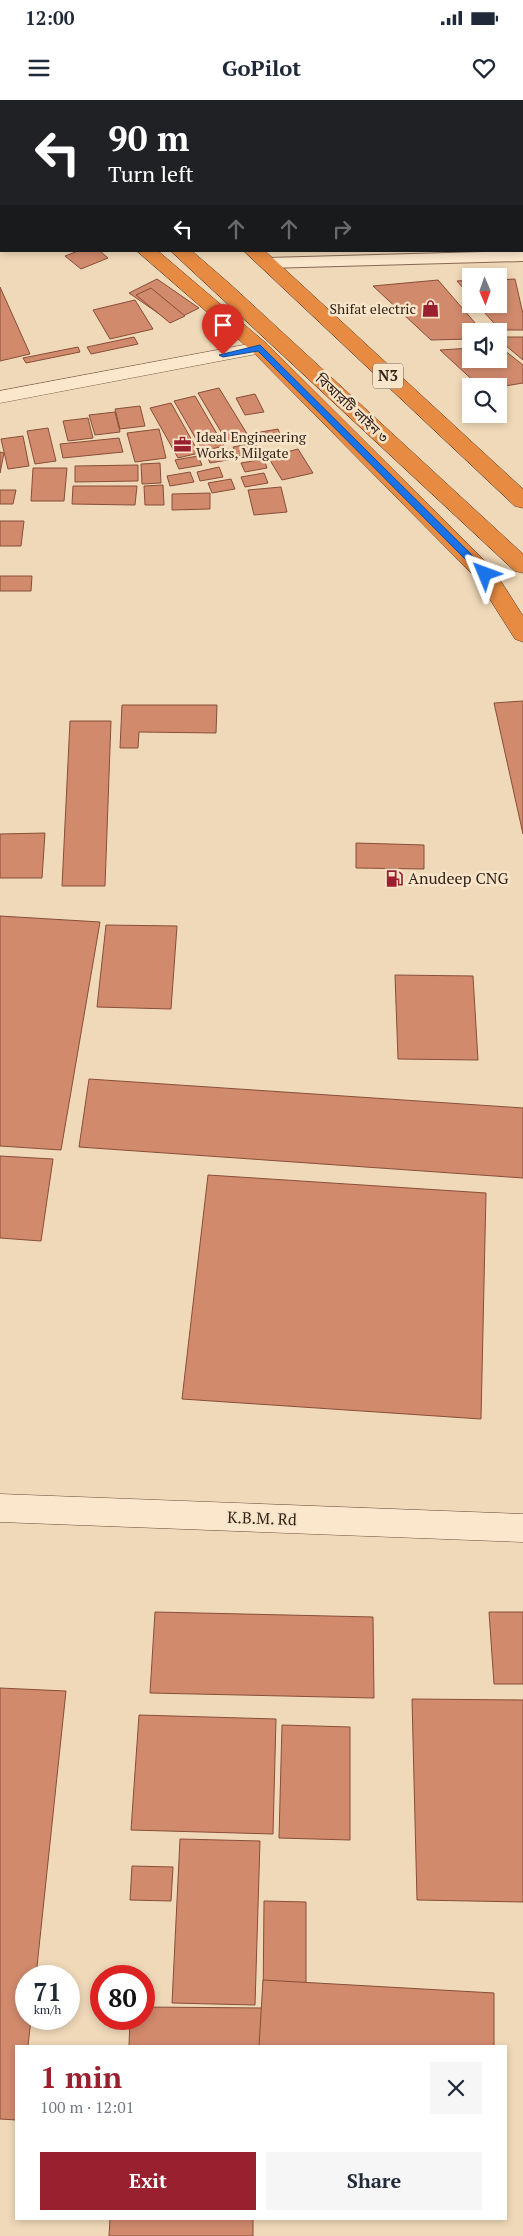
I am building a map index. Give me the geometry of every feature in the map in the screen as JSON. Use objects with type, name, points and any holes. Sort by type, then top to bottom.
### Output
[{"type":"highway","points":[[147,252],[260,348],[485,574],[523,634]]},
{"type":"highway","name":"বিআরটি লাইন ৩","points":[[181,252],[223,288],[523,566]]},
{"type":"highway","name":"N3","points":[[260,257],[523,501]]},
{"type":"street","points":[[0,396],[260,348]]},
{"type":"street","name":"K.B.M. Rd","points":[[0,1508],[523,1528]]},
{"type":"lane","points":[[260,257],[523,256]]},
{"type":"building","points":[[75,252],[101,252],[108,258],[81,269],[65,256]]},
{"type":"building","points":[[157,279],[199,308],[171,322],[129,293]]},
{"type":"building","points":[[508,279],[515,279],[523,314],[523,330],[507,330],[507,323],[494,323],[485,313],[508,312]]},
{"type":"building","name":"Shifat electric","points":[[438,280],[462,308],[462,313],[466,313],[475,323],[462,323],[462,339],[431,340],[373,286]]},
{"type":"building","points":[[0,287],[30,354],[0,361]]},
{"type":"building","points":[[151,288],[185,316],[170,323],[136,295]]},
{"type":"building","points":[[135,300],[153,329],[110,339],[93,310]]},
{"type":"building","points":[[134,337],[138,344],[91,354],[87,347]]},
{"type":"building","points":[[507,337],[523,337],[523,360],[507,347]]},
{"type":"building","points":[[78,347],[80,352],[26,363],[23,358]]},
{"type":"building","points":[[462,349],[462,368],[507,368],[507,352],[523,365],[523,383],[507,386],[507,378],[470,378],[440,350]]},
{"type":"building","points":[[219,388],[249,437],[227,442],[198,393]]},
{"type":"building","points":[[255,394],[264,412],[245,415],[236,398]]},
{"type":"building","points":[[195,396],[224,446],[203,451],[174,401]]},
{"type":"building","points":[[171,403],[199,453],[178,458],[150,408]]},
{"type":"building","points":[[140,406],[145,426],[120,429],[115,409]]},
{"type":"building","points":[[115,412],[120,432],[95,435],[89,415]]},
{"type":"building","points":[[88,418],[93,438],[68,441],[63,421]]},
{"type":"building","points":[[48,428],[56,461],[35,464],[27,431]]},
{"type":"building","points":[[159,429],[166,458],[135,462],[127,433]]},
{"type":"building","points":[[278,429],[282,439],[259,443],[255,433]]},
{"type":"building","points":[[23,436],[29,466],[8,469],[1,439]]},
{"type":"building","points":[[119,438],[123,452],[63,458],[60,444]]},
{"type":"building","points":[[255,443],[259,452],[237,456],[233,447]]},
{"type":"building","points":[[229,449],[233,459],[210,463],[206,453]]},
{"type":"building","points":[[298,449],[313,473],[282,480],[268,457]]},
{"type":"building","points":[[0,452],[4,453],[0,473]]},
{"type":"building","points":[[198,456],[202,465],[179,469],[175,460]]},
{"type":"building","points":[[264,459],[267,468],[245,472],[241,463]]},
{"type":"building","points":[[160,463],[161,483],[142,484],[141,464]]},
{"type":"building","points":[[138,465],[138,481],[75,482],[75,466]]},
{"type":"building","points":[[219,467],[223,477],[200,481],[197,472]]},
{"type":"building","points":[[33,468],[67,468],[64,501],[31,501]]},
{"type":"building","points":[[190,472],[194,482],[170,486],[167,476]]},
{"type":"building","points":[[264,473],[268,483],[245,487],[241,477]]},
{"type":"building","points":[[231,479],[235,489],[212,493],[208,483]]},
{"type":"building","points":[[163,485],[164,505],[145,505],[144,486]]},
{"type":"building","points":[[73,486],[137,486],[135,505],[72,504]]},
{"type":"building","points":[[281,487],[287,512],[254,515],[248,490]]},
{"type":"building","points":[[0,490],[16,490],[13,504],[0,504]]},
{"type":"building","points":[[210,493],[210,509],[172,510],[172,494]]},
{"type":"building","points":[[0,521],[24,521],[21,546],[0,546]]},
{"type":"building","points":[[0,576],[32,576],[31,591],[0,591]]},
{"type":"building","points":[[523,701],[523,834],[494,703]]},
{"type":"building","points":[[122,705],[217,705],[216,733],[139,732],[138,748],[120,748]]},
{"type":"building","points":[[70,721],[111,721],[105,886],[62,886]]},
{"type":"building","points":[[45,833],[42,878],[0,878],[0,834]]},
{"type":"building","points":[[356,843],[424,845],[424,869],[356,868]]},
{"type":"building","points":[[0,916],[100,922],[61,1150],[0,1146]]},
{"type":"building","points":[[106,925],[177,926],[171,1009],[97,1007]]},
{"type":"building","points":[[395,975],[473,976],[478,1060],[398,1059]]},
{"type":"building","points":[[89,1079],[523,1108],[523,1178],[79,1147]]},
{"type":"building","points":[[0,1156],[53,1159],[41,1241],[0,1238]]},
{"type":"building","points":[[208,1175],[486,1193],[481,1419],[182,1399]]},
{"type":"building","points":[[155,1612],[373,1617],[374,1698],[150,1693]]},
{"type":"building","points":[[489,1612],[523,1612],[523,1684],[494,1684]]},
{"type":"building","points":[[0,1688],[66,1691],[37,1965],[15,1965],[15,2030],[30,2030],[28,2045],[15,2045],[15,2120],[0,2119]]},
{"type":"building","points":[[412,1699],[523,1700],[523,1902],[417,1900]]},
{"type":"building","points":[[139,1715],[276,1719],[273,1834],[131,1830]]},
{"type":"building","points":[[282,1725],[350,1727],[350,1840],[279,1838]]},
{"type":"building","points":[[180,1839],[260,1841],[255,2005],[172,2003]]},
{"type":"building","points":[[132,1866],[173,1867],[171,1901],[130,1900]]},
{"type":"building","points":[[264,1901],[306,1902],[306,2045],[129,2045],[130,2030],[155,2030],[155,2007],[263,2008]]},
{"type":"building","points":[[263,1980],[494,1993],[494,2045],[259,2045]]},
{"type":"building","points":[[110,2220],[253,2220],[253,2236],[109,2236]]},
{"type":"place","name":"Shifat electric","points":[[430,309]]},
{"type":"place","name":"Ideal Engineering Works, Milgate","points":[[182,445]]},
{"type":"place","name":"Anudeep CNG","points":[[394,878]]},
{"type":"route","points":[[223,355],[260,348],[485,574]]}]
